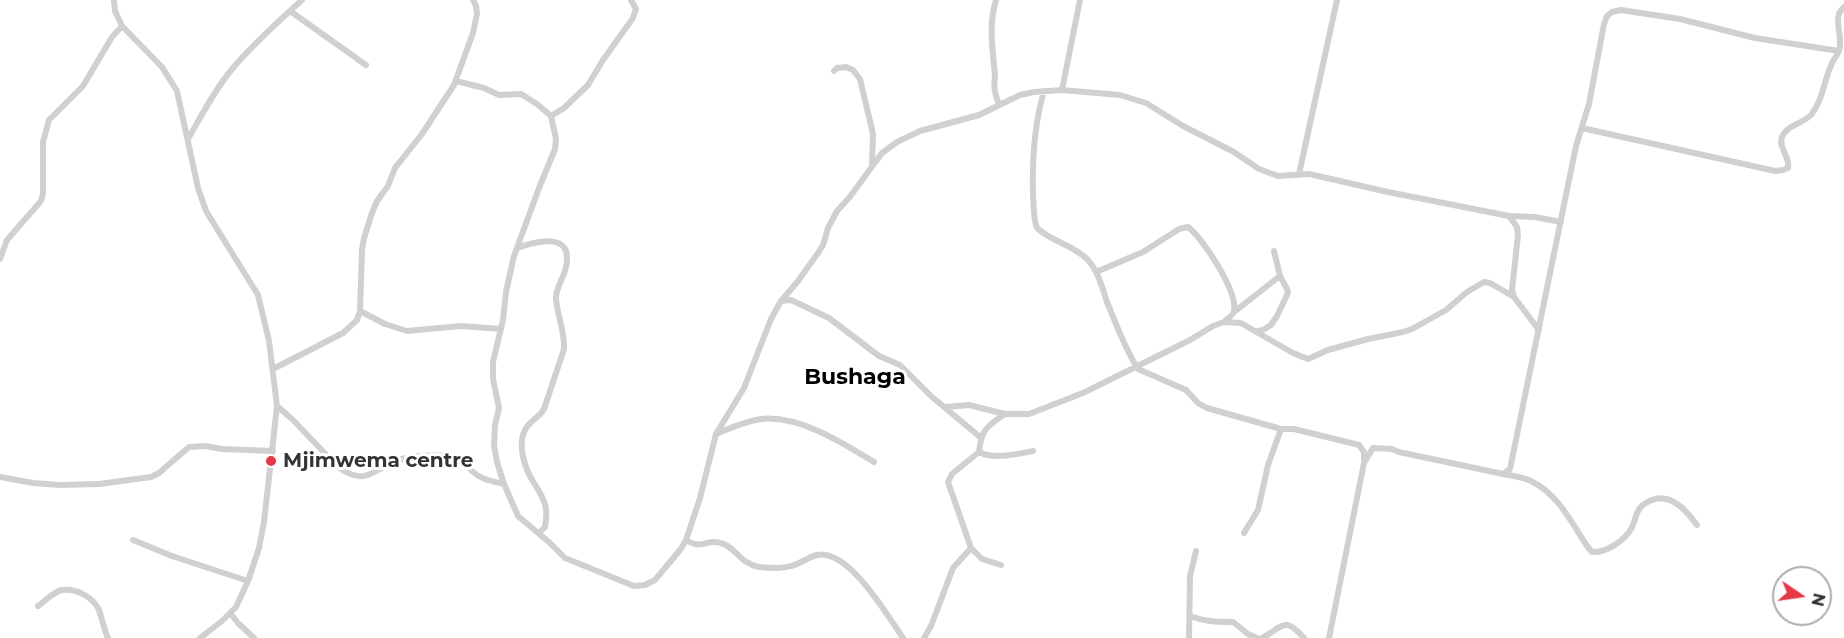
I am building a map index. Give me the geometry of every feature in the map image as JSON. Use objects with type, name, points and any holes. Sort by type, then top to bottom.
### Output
[{"type":"street","points":[[114,0],[115,11],[122,26],[162,66],[177,91],[198,188],[207,211],[258,295],[273,369],[277,406],[273,452],[259,548],[236,607],[200,638]]},
{"type":"street","points":[[188,140],[219,87],[233,68],[302,0]]},
{"type":"street","points":[[273,369],[343,333],[357,320],[360,311],[362,250],[372,213],[377,201],[388,186],[395,168],[422,134],[456,81],[473,33],[477,14],[473,0]]},
{"type":"street","points":[[551,116],[564,108],[588,85],[633,18],[636,9],[631,0]]},
{"type":"street","points":[[996,0],[992,12],[991,37],[995,95],[999,105]]},
{"type":"street","points":[[1062,90],[1080,0]]},
{"type":"street","points":[[1299,174],[1337,0]]},
{"type":"street","points":[[1582,128],[1775,171],[1788,168],[1789,163],[1780,143],[1782,136],[1785,131],[1805,120],[1815,109],[1821,97],[1839,51],[1838,15],[1844,7]]},
{"type":"street","points":[[1503,474],[1510,469],[1512,463],[1576,146],[1589,104],[1607,16],[1621,10],[1680,19],[1755,38],[1839,51]]},
{"type":"street","points":[[290,11],[366,65]]},
{"type":"street","points":[[0,259],[3,238],[41,201],[43,142],[49,120],[83,86],[112,38],[122,26]]},
{"type":"street","points":[[834,71],[837,68],[846,67],[853,70],[860,79],[873,135],[872,166]]},
{"type":"street","points":[[456,81],[484,87],[499,94],[521,94],[551,116],[556,139],[555,149],[517,248],[506,292],[492,370],[499,408],[494,445],[504,484],[518,516],[564,558],[634,586],[645,585],[655,580],[686,540],[700,498],[716,434],[747,382],[771,319],[781,301],[823,245],[832,218],[882,153],[897,142],[920,131],[979,115],[1020,95],[1062,90],[1093,92],[1135,99],[1234,152],[1259,169],[1278,176],[1299,174],[1329,177],[1388,192],[1509,216],[1535,217],[1561,222]]},
{"type":"street","points":[[1044,91],[1033,153],[1035,223],[1041,232],[1083,255],[1096,272],[1136,366],[1142,371],[1186,390],[1202,405],[1281,429],[1294,429],[1359,445],[1364,452],[1364,463],[1329,638]]},
{"type":"street","points":[[1509,216],[1517,227],[1518,235],[1512,290],[1514,297],[1539,330]]},
{"type":"street","points":[[1096,272],[1143,252],[1179,229],[1188,227],[1215,259],[1233,301],[1234,312]]},
{"type":"street","points":[[517,248],[535,241],[547,240],[562,246],[567,258],[556,300],[564,349],[544,409],[541,415],[528,424],[521,444],[528,470],[542,494],[546,507],[545,527],[539,533]]},
{"type":"street","points":[[1256,331],[1271,325],[1286,300],[1287,289],[1280,276],[1274,251]]},
{"type":"street","points":[[1224,322],[1280,276]]},
{"type":"street","points":[[945,407],[969,405],[1005,414],[1029,414],[1083,393],[1224,322],[1241,322],[1293,353],[1308,359],[1328,350],[1412,329],[1446,310],[1467,292],[1484,282],[1514,297]]},
{"type":"street","points":[[781,301],[791,300],[829,318],[879,356],[900,365],[931,396],[980,437]]},
{"type":"street","points":[[360,311],[385,324],[407,331],[461,326],[501,328]]},
{"type":"street","points":[[277,406],[332,460],[350,474],[365,477],[389,463],[409,457],[458,456],[484,479],[504,484]]},
{"type":"street","points":[[1001,565],[982,559],[971,548],[948,482],[952,474],[979,452],[980,437],[992,423],[1005,414]]},
{"type":"street","points":[[716,434],[750,422],[773,419],[814,430],[874,462]]},
{"type":"street","points":[[1244,532],[1258,510],[1268,465],[1281,429]]},
{"type":"street","points":[[0,477],[60,485],[99,484],[159,474],[189,447],[195,445],[273,452]]},
{"type":"street","points":[[1364,463],[1370,450],[1375,447],[1529,480],[1547,491],[1562,507],[1592,552],[1602,552],[1626,535],[1631,530],[1643,504],[1655,499],[1668,498],[1674,501],[1697,525]]},
{"type":"street","points":[[979,452],[990,455],[1010,455],[1033,451]]},
{"type":"street","points":[[133,540],[172,556],[248,581]]},
{"type":"street","points":[[686,540],[695,546],[720,542],[749,564],[761,567],[790,566],[819,555],[836,559],[862,579],[903,638]]},
{"type":"street","points":[[924,638],[953,568],[971,548]]},
{"type":"street","points":[[1189,638],[1190,576],[1196,551]]},
{"type":"street","points":[[38,606],[63,590],[85,595],[99,609],[108,638]]},
{"type":"street","points":[[230,613],[254,638]]},
{"type":"street","points":[[1191,616],[1216,623],[1233,622],[1257,638]]},
{"type":"street","points":[[1262,638],[1276,628],[1288,625],[1296,628],[1304,638]]},
{"type":"place","name":"Mjimwema centre","points":[[271,461]]},
{"type":"district","name":"Bushaga","points":[[855,378]]}]
